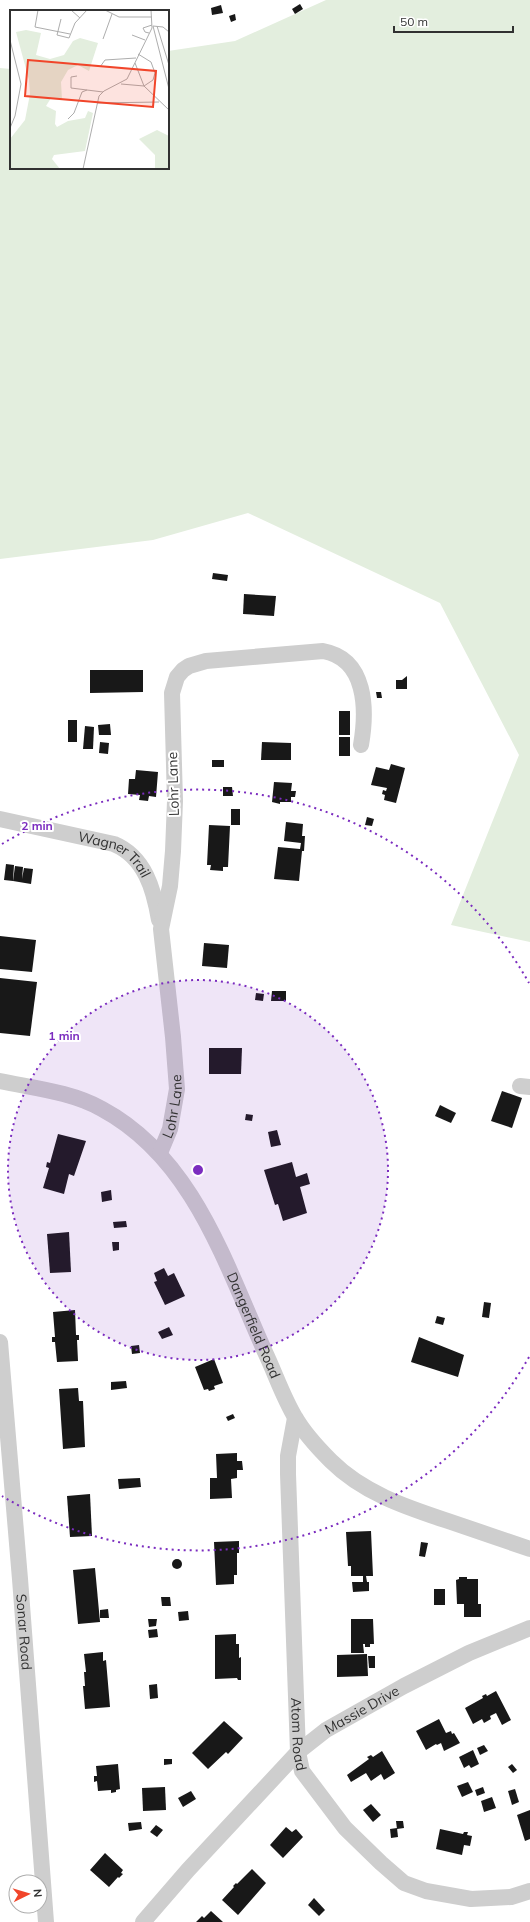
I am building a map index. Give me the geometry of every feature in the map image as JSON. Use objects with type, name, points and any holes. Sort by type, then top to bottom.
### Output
[{"type":"street","name":"Lohr Lane","points":[[160,1153],[170,1129],[177,1089],[173,1037],[161,930],[170,886],[173,851],[175,801],[172,693],[177,677],[189,666],[217,659],[323,651],[335,653],[343,658],[352,669],[363,696],[365,710],[361,745]]},
{"type":"street","name":"Wagner Trail","points":[[0,820],[114,844],[131,854],[145,873],[154,896],[161,930]]},
{"type":"street","name":"Dangerfield Road","points":[[0,1081],[77,1099],[102,1109],[126,1124],[160,1153],[192,1196],[217,1244],[295,1418],[332,1462],[356,1481],[372,1491],[404,1506],[530,1549]]},
{"type":"street","name":"Sonar Road","points":[[0,1342],[46,1922]]},
{"type":"street","name":"Atom Road","points":[[295,1418],[288,1456],[288,1474],[298,1752],[302,1771],[345,1828],[404,1883],[426,1891],[471,1899],[511,1897],[530,1891]]},
{"type":"street","name":"Massie Drive","points":[[143,1922],[188,1870],[298,1752],[333,1726],[404,1686],[469,1653],[530,1628]]},
{"type":"green space","points":[[326,0],[530,0],[530,942],[451,925],[519,755],[440,603],[248,513],[153,540],[0,559],[0,68],[10,69],[10,169],[169,169],[169,51],[235,41]]},
{"type":"building","points":[[300,4],[303,9],[295,14],[292,9]]},
{"type":"building","points":[[221,5],[223,13],[212,15],[211,8]]},
{"type":"building","points":[[235,14],[236,20],[231,22],[229,16]]},
{"type":"building","points":[[213,573],[228,575],[227,581],[212,579]]},
{"type":"building","points":[[244,594],[276,596],[274,616],[243,614]]},
{"type":"building","points":[[90,670],[143,670],[143,692],[90,693]]},
{"type":"building","points":[[407,676],[407,689],[396,689],[396,680],[402,680]]},
{"type":"building","points":[[376,692],[381,692],[382,698],[377,698]]},
{"type":"building","points":[[339,711],[350,711],[350,735],[339,735]]},
{"type":"building","points":[[68,720],[77,720],[77,742],[68,742]]},
{"type":"building","points":[[110,724],[111,735],[99,735],[98,725]]},
{"type":"building","points":[[85,726],[94,727],[93,749],[83,749]]},
{"type":"building","points":[[339,737],[350,737],[350,756],[339,756]]},
{"type":"building","points":[[100,742],[109,743],[108,754],[99,753]]},
{"type":"building","points":[[262,742],[291,743],[291,760],[261,760]]},
{"type":"building","points":[[212,760],[224,760],[224,767],[212,767]]},
{"type":"building","points":[[391,764],[405,768],[396,803],[384,800],[385,795],[382,794],[383,790],[386,791],[387,788],[371,785],[376,767],[389,770]]},
{"type":"building","points":[[136,770],[158,772],[156,797],[149,796],[148,801],[139,800],[140,795],[128,794],[129,779],[135,779]]},
{"type":"building","points":[[274,782],[292,783],[291,791],[296,791],[295,797],[291,797],[291,802],[280,802],[280,804],[272,802]]},
{"type":"building","points":[[223,787],[232,787],[233,796],[223,796]]},
{"type":"building","points":[[231,809],[240,809],[240,825],[231,825]]},
{"type":"building","points":[[367,817],[374,819],[372,826],[365,825]]},
{"type":"building","points":[[286,822],[303,824],[302,836],[305,836],[304,851],[302,851],[299,881],[274,879],[278,847],[300,849],[301,843],[284,841]]},
{"type":"building","points":[[209,825],[230,826],[228,867],[223,867],[223,871],[210,870],[211,865],[207,865]]},
{"type":"building","points":[[6,864],[14,865],[13,881],[4,880]]},
{"type":"building","points":[[15,866],[23,867],[22,879],[24,868],[33,869],[31,884],[13,881]]},
{"type":"building","points":[[0,936],[36,940],[32,972],[0,969]]},
{"type":"building","points":[[204,943],[229,945],[227,968],[202,966]]},
{"type":"building","points":[[0,978],[37,982],[30,1036],[0,1033]]},
{"type":"building","points":[[272,991],[286,991],[286,1001],[271,1001]]},
{"type":"building","points":[[256,993],[264,994],[263,1001],[255,1000]]},
{"type":"building","points":[[209,1048],[242,1048],[241,1074],[209,1074]]},
{"type":"building","points":[[502,1091],[522,1098],[512,1128],[491,1121]]},
{"type":"building","points":[[440,1105],[456,1113],[451,1123],[435,1116]]},
{"type":"building","points":[[246,1114],[253,1115],[252,1121],[245,1120]]},
{"type":"building","points":[[277,1130],[281,1145],[271,1147],[268,1132]]},
{"type":"building","points":[[58,1134],[86,1141],[74,1176],[69,1174],[64,1194],[43,1188],[49,1168],[46,1167],[47,1162],[50,1163]]},
{"type":"building","points":[[292,1162],[296,1177],[307,1173],[310,1184],[300,1187],[307,1213],[283,1221],[278,1204],[275,1205],[264,1170]]},
{"type":"building","points":[[111,1190],[112,1200],[102,1202],[101,1192]]},
{"type":"building","points":[[126,1221],[127,1227],[114,1228],[113,1222]]},
{"type":"building","points":[[69,1232],[71,1272],[50,1273],[47,1234]]},
{"type":"building","points":[[112,1242],[119,1242],[119,1250],[113,1251]]},
{"type":"building","points":[[164,1268],[168,1276],[174,1273],[185,1296],[165,1305],[154,1282],[157,1281],[154,1273]]},
{"type":"building","points":[[484,1302],[491,1303],[489,1318],[482,1317]]},
{"type":"building","points":[[75,1310],[76,1335],[79,1335],[79,1340],[77,1340],[78,1361],[57,1362],[55,1342],[52,1342],[52,1337],[55,1337],[53,1312]]},
{"type":"building","points":[[437,1316],[445,1318],[443,1325],[435,1323]]},
{"type":"building","points":[[169,1327],[173,1335],[162,1339],[158,1332]]},
{"type":"building","points":[[419,1337],[464,1355],[458,1377],[411,1362]]},
{"type":"building","points":[[139,1345],[140,1353],[132,1354],[131,1346]]},
{"type":"building","points":[[214,1359],[223,1383],[214,1386],[215,1389],[209,1391],[208,1389],[204,1390],[195,1367]]},
{"type":"building","points":[[126,1381],[127,1388],[111,1390],[111,1382]]},
{"type":"building","points":[[78,1388],[79,1401],[83,1401],[85,1447],[63,1449],[59,1389]]},
{"type":"building","points":[[233,1414],[235,1418],[228,1421],[226,1417]]},
{"type":"building","points":[[237,1453],[237,1461],[242,1461],[243,1470],[237,1470],[237,1478],[231,1479],[232,1498],[210,1499],[210,1478],[217,1478],[216,1454]]},
{"type":"building","points":[[140,1478],[141,1487],[119,1489],[118,1479]]},
{"type":"building","points":[[90,1494],[92,1536],[70,1537],[67,1496]]},
{"type":"building","points":[[371,1531],[373,1576],[366,1576],[367,1582],[369,1582],[369,1591],[353,1592],[352,1582],[363,1582],[363,1576],[351,1576],[351,1566],[348,1566],[346,1532]]},
{"type":"building","points":[[239,1541],[239,1553],[237,1553],[237,1575],[234,1575],[234,1584],[216,1585],[214,1542]]},
{"type":"building","points":[[421,1542],[428,1543],[425,1557],[419,1556]]},
{"type":"building","points":[[175,1559],[179,1559],[182,1564],[179,1569],[175,1569],[172,1566],[172,1562]]},
{"type":"building","points":[[95,1568],[100,1622],[78,1624],[73,1570]]},
{"type":"building","points":[[459,1577],[478,1579],[478,1604],[481,1604],[481,1617],[464,1617],[464,1604],[457,1604],[456,1580],[459,1579]]},
{"type":"building","points":[[434,1589],[445,1589],[445,1605],[434,1605]]},
{"type":"building","points":[[161,1597],[170,1597],[171,1606],[162,1606]]},
{"type":"building","points":[[108,1609],[109,1618],[100,1618],[100,1610]]},
{"type":"building","points":[[188,1611],[189,1620],[179,1621],[178,1612]]},
{"type":"building","points":[[148,1619],[157,1619],[156,1626],[149,1627]]},
{"type":"building","points":[[351,1619],[373,1619],[374,1644],[370,1644],[370,1647],[365,1647],[365,1644],[363,1644],[364,1653],[351,1653]]},
{"type":"building","points":[[157,1629],[158,1637],[149,1638],[148,1630]]},
{"type":"building","points":[[236,1634],[236,1644],[239,1644],[239,1658],[241,1657],[241,1680],[238,1680],[237,1678],[215,1679],[215,1635]]},
{"type":"building","points":[[103,1652],[103,1661],[106,1660],[110,1707],[85,1709],[83,1686],[85,1686],[84,1672],[86,1672],[84,1654]]},
{"type":"building","points":[[367,1654],[368,1676],[337,1677],[337,1655]]},
{"type":"building","points":[[368,1656],[375,1656],[375,1668],[369,1668]]},
{"type":"building","points":[[157,1684],[158,1698],[150,1699],[149,1685]]},
{"type":"building","points":[[496,1691],[511,1720],[502,1725],[496,1713],[490,1716],[491,1719],[484,1723],[482,1719],[473,1724],[465,1708],[483,1698],[482,1696],[486,1694],[487,1696]]},
{"type":"building","points":[[439,1719],[446,1733],[451,1731],[452,1734],[454,1733],[460,1743],[444,1751],[441,1743],[436,1744],[426,1750],[416,1731]]},
{"type":"building","points":[[224,1721],[243,1738],[228,1754],[226,1752],[208,1769],[192,1753]]},
{"type":"building","points":[[484,1745],[488,1751],[480,1755],[477,1748]]},
{"type":"building","points":[[473,1750],[479,1764],[471,1768],[469,1765],[464,1768],[459,1757]]},
{"type":"building","points":[[382,1751],[395,1773],[384,1780],[381,1774],[371,1781],[366,1773],[351,1782],[347,1775],[369,1759],[367,1757],[371,1755],[373,1757]]},
{"type":"building","points":[[164,1759],[172,1759],[172,1764],[164,1765]]},
{"type":"building","points":[[118,1764],[120,1789],[111,1793],[111,1790],[98,1791],[97,1781],[94,1782],[94,1776],[97,1776],[96,1766]]},
{"type":"building","points":[[512,1764],[517,1770],[513,1773],[508,1767]]},
{"type":"building","points":[[468,1782],[473,1792],[462,1797],[457,1786]]},
{"type":"building","points":[[165,1787],[166,1810],[143,1811],[142,1788]]},
{"type":"building","points":[[483,1787],[485,1793],[477,1796],[475,1790]]},
{"type":"building","points":[[515,1789],[519,1802],[512,1805],[508,1791]]},
{"type":"building","points":[[191,1791],[196,1799],[183,1807],[178,1798]]},
{"type":"building","points":[[492,1797],[496,1808],[484,1812],[481,1801]]},
{"type":"building","points":[[371,1804],[381,1815],[373,1822],[363,1810]]},
{"type":"building","points":[[530,1810],[530,1839],[525,1841],[517,1815]]},
{"type":"building","points":[[396,1821],[403,1821],[404,1828],[397,1829]]},
{"type":"building","points":[[141,1822],[142,1829],[129,1831],[128,1823]]},
{"type":"building","points":[[156,1825],[163,1830],[157,1837],[150,1832]]},
{"type":"building","points":[[286,1827],[292,1832],[296,1829],[303,1837],[283,1858],[270,1845]]},
{"type":"building","points":[[397,1828],[398,1837],[391,1838],[390,1829]]},
{"type":"building","points":[[440,1829],[463,1834],[464,1832],[468,1832],[467,1835],[472,1836],[470,1846],[464,1845],[462,1855],[436,1849]]},
{"type":"building","points":[[105,1853],[123,1870],[121,1873],[123,1874],[119,1878],[118,1877],[109,1887],[90,1870]]},
{"type":"building","points":[[252,1869],[266,1883],[238,1915],[222,1900],[234,1887],[233,1886]]},
{"type":"building","points":[[314,1898],[325,1910],[319,1916],[308,1905]]},
{"type":"building","points":[[211,1911],[223,1922],[196,1922],[202,1916],[204,1918]]}]
